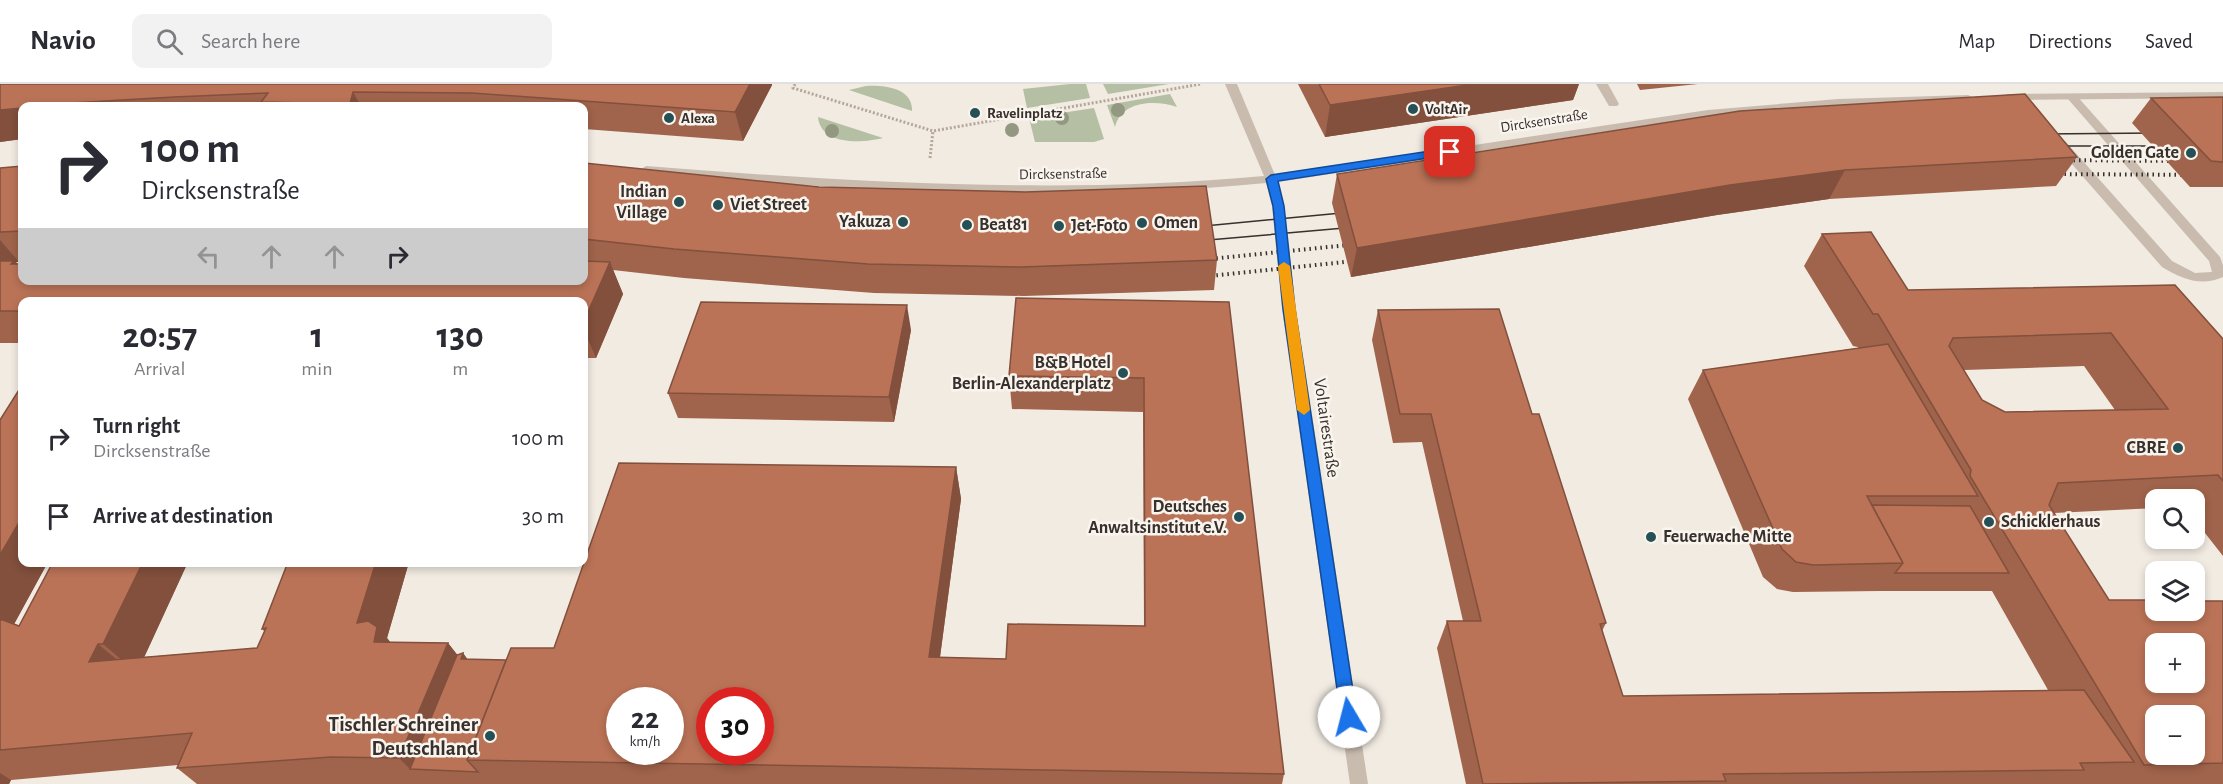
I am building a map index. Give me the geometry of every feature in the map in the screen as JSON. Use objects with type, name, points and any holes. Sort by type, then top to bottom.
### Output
[{"type":"street","name":"Voltairestraße","points":[[1231,84],[1271,179],[1278,206],[1289,309],[1359,784]]},
{"type":"street","points":[[1602,84],[1612,104]]},
{"type":"street","points":[[2009,84],[2035,115]]},
{"type":"street","points":[[1998,98],[2223,95]]},
{"type":"street","points":[[2050,132],[2167,264],[2186,276],[2208,280],[2219,274],[2215,260],[2072,97]]},
{"type":"street","name":"Dircksenstraße","points":[[632,169],[821,183],[1016,191],[1130,189],[1271,179],[1707,113],[1822,102],[1976,98]]},
{"type":"path","points":[[795,84],[793,88],[933,131],[1201,84]]},
{"type":"green space","points":[[1086,84],[1090,98],[1027,108],[1023,89]]},
{"type":"green space","points":[[1103,84],[1169,84],[1108,94]]},
{"type":"green space","points":[[866,86],[889,87],[903,93],[911,103],[912,111],[849,90]]},
{"type":"green space","points":[[1170,94],[1177,107],[1159,103],[1141,104],[1125,112],[1115,127],[1107,105]]},
{"type":"green space","points":[[1094,108],[1104,139],[1094,142],[1035,142],[1029,118]]},
{"type":"green space","points":[[818,117],[883,138],[854,141],[834,138],[826,133]]},
{"type":"building","points":[[0,84],[750,84],[735,112],[472,93],[353,92],[350,102],[261,102],[268,93],[90,102],[18,102],[18,108],[0,110]]},
{"type":"building","points":[[1319,84],[1474,84],[1330,105]]},
{"type":"building","points":[[2025,94],[2077,157],[1845,170],[1730,185],[1357,248],[1337,174],[1740,111]]},
{"type":"building","points":[[2223,97],[2223,162],[2211,161],[2151,98]]},
{"type":"building","points":[[588,163],[819,187],[1025,192],[1206,186],[1217,260],[1022,267],[868,264],[674,249],[588,239]]},
{"type":"building","points":[[18,166],[18,231],[0,232],[0,168]]},
{"type":"building","points":[[1871,232],[1908,290],[2175,285],[2223,339],[2223,481],[2218,475],[2058,483],[2049,505],[2109,600],[2145,600],[2145,621],[2205,621],[2205,601],[2223,601],[2223,763],[2205,763],[2205,705],[2145,705],[2144,765],[1970,476],[1971,470],[1878,314],[1873,314],[1822,234]],"holes":[[[2111,333],[2168,409],[2005,412],[1982,400],[1949,346],[1953,338]]]},
{"type":"building","points":[[0,261],[14,261],[11,264],[18,264],[18,285],[588,285],[588,261],[610,262],[588,312],[588,297],[18,297],[18,311],[0,311]]},
{"type":"building","points":[[1016,298],[1229,302],[1284,774],[759,765],[774,765],[774,687],[696,687],[696,764],[684,764],[684,687],[606,687],[606,762],[467,760],[511,648],[554,648],[582,567],[588,567],[588,551],[619,463],[956,467],[929,657],[1006,659],[1008,624],[1145,626],[1144,378],[1009,376]]},
{"type":"building","points":[[701,302],[907,305],[889,397],[668,393]]},
{"type":"building","points":[[1499,309],[1532,414],[1539,414],[1606,623],[1600,624],[1623,696],[2084,690],[2134,762],[2080,763],[2084,770],[1723,774],[1726,781],[1483,784],[1447,621],[1481,621],[1431,414],[1400,414],[1378,310]]},
{"type":"building","points":[[1888,344],[1978,496],[1867,496],[1903,563],[1813,565],[1796,562],[1782,549],[1703,370]]},
{"type":"building","points":[[18,391],[18,524],[0,555],[0,420]]},
{"type":"building","points":[[1872,505],[1970,506],[2009,573],[1895,573],[1903,563]]},
{"type":"building","points":[[50,567],[141,567],[103,644],[98,644],[89,662],[257,648],[286,567],[374,567],[357,623],[368,621],[377,627],[374,642],[448,643],[399,758],[331,757],[177,768],[192,733],[0,750],[0,620],[19,626]]},
{"type":"building","points":[[463,653],[461,659],[506,660],[467,760],[478,772],[410,769],[457,655]]},
{"type":"tram line","points":[[2040,134],[2157,133]]},
{"type":"tram line","points":[[2052,146],[2169,146]]},
{"type":"tram line","points":[[1194,227],[1352,212]]},
{"type":"tram line","points":[[1197,241],[1356,227]]},
{"type":"railway","points":[[2057,160],[2183,161]]},
{"type":"railway","points":[[2048,174],[2223,175]]},
{"type":"railway","points":[[1200,260],[1358,244]]},
{"type":"railway","points":[[1200,277],[1364,260]]},
{"type":"slow traffic","points":[[1284,266],[1304,410]]},
{"type":"place","name":"VoltAir","points":[[1413,109]]},
{"type":"place","name":"Ravelinplatz","points":[[975,113]]},
{"type":"place","name":"Alexa","points":[[669,118]]},
{"type":"place","name":"Golden Gate","points":[[2191,153]]},
{"type":"place","name":"Indian Village","points":[[679,202]]},
{"type":"place","name":"Viet Street","points":[[718,205]]},
{"type":"place","name":"Yakuza","points":[[903,222]]},
{"type":"place","name":"Omen","points":[[1142,223]]},
{"type":"place","name":"Beat81","points":[[967,225]]},
{"type":"place","name":"Jet-Foto","points":[[1059,226]]},
{"type":"place","name":"B&B Hotel Berlin-Alexanderplatz","points":[[1123,373]]},
{"type":"place","name":"CBRE","points":[[2178,448]]},
{"type":"place","name":"Deutsches Anwaltsinstitut e.V.","points":[[1239,517]]},
{"type":"place","name":"Schicklerhaus","points":[[1989,522]]},
{"type":"place","name":"Feuerwache Mitte","points":[[1651,537]]},
{"type":"place","name":"Tischler Schreiner Deutschland","points":[[490,736]]},
{"type":"route","points":[[1349,717],[1289,309],[1278,206],[1271,179],[1450,152]]}]
